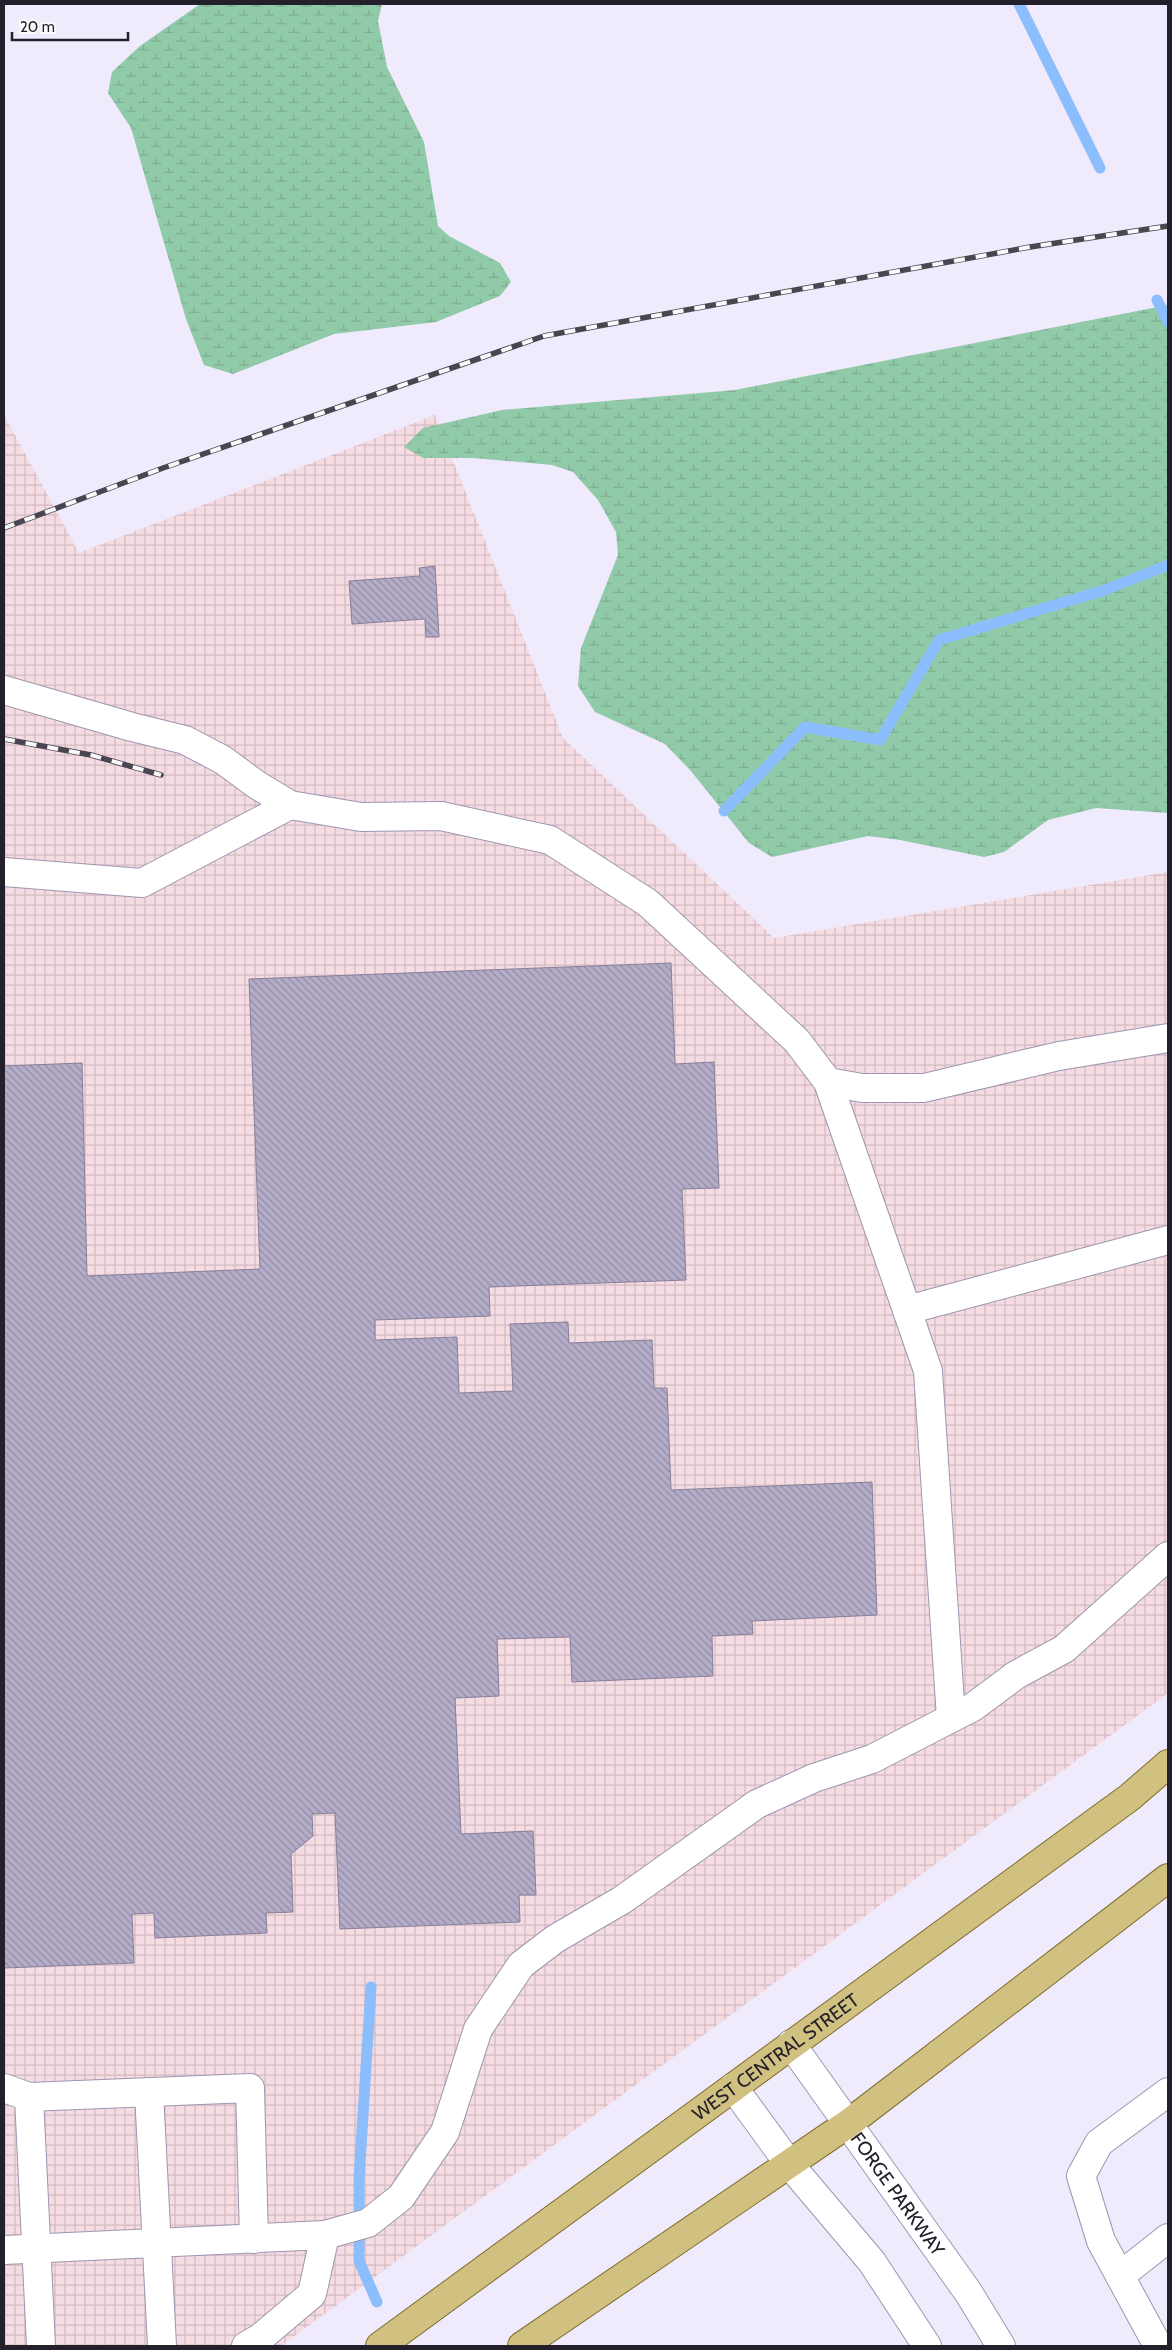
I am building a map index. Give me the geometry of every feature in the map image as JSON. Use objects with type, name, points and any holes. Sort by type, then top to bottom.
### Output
[{"type":"main road","name":"WEST CENTRAL STREET","points":[[380,2346],[1130,1797],[1168,1764]]},
{"type":"main road","points":[[522,2346],[849,2123],[1168,1878]]},
{"type":"street","points":[[4,690],[132,728],[184,740],[223,760],[256,786],[290,805],[361,817],[441,816],[550,840],[648,903],[797,1041],[828,1082],[928,1371],[951,1718]]},
{"type":"street","points":[[4,872],[142,883],[290,805]]},
{"type":"street","points":[[828,1082],[862,1088],[924,1088],[1059,1056],[1168,1038]]},
{"type":"street","points":[[907,1310],[1168,1240]]},
{"type":"street","points":[[4,2250],[325,2235],[368,2222],[402,2197],[445,2132],[478,2029],[522,1965],[555,1939],[622,1900],[757,1804],[814,1778],[872,1758],[973,1707],[1016,1675],[1064,1649],[1168,1556]]},
{"type":"street","name":"FORGE PARKWAY","points":[[791,2044],[968,2292],[1001,2346]]},
{"type":"street","points":[[733,2086],[790,2164],[872,2262],[927,2346]]},
{"type":"street","points":[[4,2088],[29,2097],[250,2088],[254,2239]]},
{"type":"street","points":[[149,2092],[162,2346]]},
{"type":"street","points":[[1158,2346],[1101,2241],[1081,2176],[1099,2143],[1168,2092]]},
{"type":"street","points":[[29,2097],[41,2346]]},
{"type":"street","points":[[246,2346],[260,2338],[312,2294],[325,2235]]},
{"type":"street","points":[[1120,2276],[1168,2238]]},
{"type":"shaded area","points":[[4,415],[79,553],[435,415],[563,738],[774,938],[1168,872],[1168,1693],[281,2346],[4,2346]]},
{"type":"green space","points":[[200,4],[382,4],[378,21],[387,67],[424,142],[438,226],[449,236],[500,263],[511,282],[500,296],[436,322],[334,334],[233,374],[204,365],[186,319],[131,128],[108,93],[112,72],[140,46]]},
{"type":"green space","points":[[1168,305],[1168,813],[1096,808],[1048,820],[1004,852],[984,857],[900,840],[868,836],[772,857],[749,843],[690,770],[665,744],[595,712],[578,686],[581,648],[618,555],[616,532],[598,500],[573,472],[552,465],[473,458],[423,458],[404,447],[423,428],[502,410],[735,390]]},
{"type":"building","points":[[435,566],[439,637],[426,637],[425,619],[352,624],[349,581],[420,576],[419,568]]},
{"type":"building","points":[[671,963],[675,1064],[714,1062],[719,1188],[682,1189],[686,1280],[489,1287],[490,1316],[375,1320],[375,1340],[457,1337],[459,1393],[513,1391],[510,1324],[568,1322],[569,1343],[652,1340],[654,1388],[667,1388],[671,1490],[872,1482],[877,1615],[752,1621],[753,1634],[712,1636],[713,1676],[572,1682],[570,1637],[497,1639],[499,1696],[455,1698],[461,1834],[533,1831],[536,1895],[519,1895],[520,1922],[340,1929],[335,1813],[312,1814],[313,1836],[291,1854],[293,1912],[266,1913],[267,1933],[155,1938],[154,1913],[132,1914],[134,1963],[4,1968],[4,1066],[82,1063],[87,1276],[260,1269],[249,979]]},
{"type":"waterway","points":[[1019,4],[1100,168]]},
{"type":"waterway","points":[[1157,300],[1168,322]]},
{"type":"waterway","points":[[724,811],[805,727],[880,740],[939,640],[1105,590],[1168,565]]},
{"type":"waterway","points":[[371,1987],[359,2179],[359,2261],[377,2302]]},
{"type":"railway","points":[[4,528],[163,468],[544,336],[1030,247],[1168,226]]},
{"type":"railway","points":[[4,739],[91,755],[161,775]]}]
